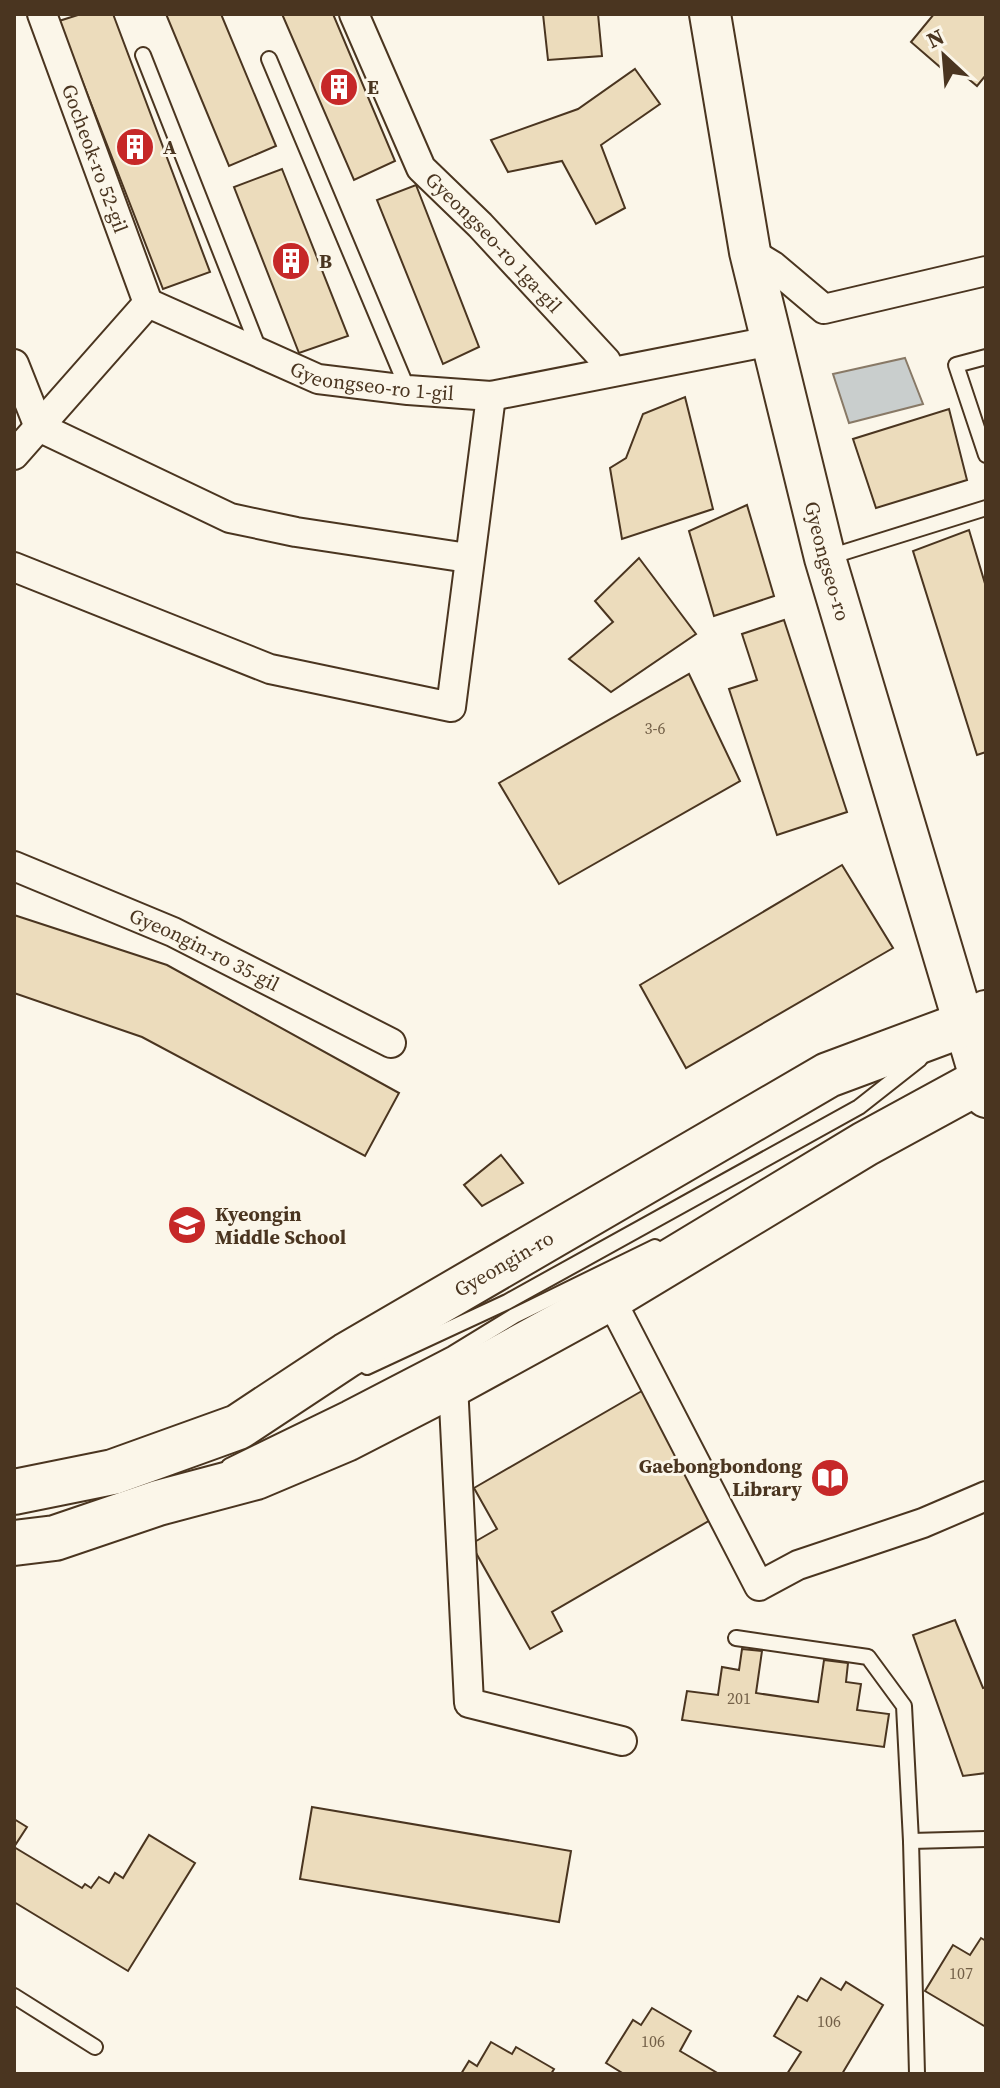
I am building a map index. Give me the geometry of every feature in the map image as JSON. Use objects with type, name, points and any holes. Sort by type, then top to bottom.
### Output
[{"type":"main road","name":"Gyeongseo-ro","points":[[710,14],[750,252],[825,558],[975,1018],[985,1085]]},
{"type":"main road","name":"Gyeongin-ro","points":[[14,1492],[113,1472],[238,1427],[347,1355],[828,1075],[975,1018]]},
{"type":"main road","points":[[14,1543],[55,1538],[158,1503],[256,1477],[346,1439],[610,1298],[865,1144],[985,1085]]},
{"type":"street","name":"Gocheok-ro 52-gil","points":[[42,14],[148,303]]},
{"type":"street","name":"Gyeongseo-ro 1ga-gil","points":[[354,14],[421,168],[543,293],[606,361],[611,372]]},
{"type":"street","points":[[750,252],[773,266],[824,309],[986,271]]},
{"type":"street","name":"Gyeongseo-ro 1-gil","points":[[148,303],[318,379],[491,396],[771,341]]},
{"type":"street","points":[[14,455],[148,303]]},
{"type":"street","points":[[14,364],[39,427],[230,518],[296,532],[468,558]]},
{"type":"street","points":[[14,567],[270,669],[451,707],[491,396]]},
{"type":"street","name":"Gyeongin-ro 35-gil","points":[[14,866],[173,932],[391,1043]]},
{"type":"street","points":[[610,1298],[759,1586],[798,1565],[923,1523],[986,1496]]},
{"type":"street","points":[[453,1384],[469,1703],[622,1741]]},
{"type":"lane","points":[[143,55],[260,352]]},
{"type":"lane","points":[[269,59],[408,390]]},
{"type":"lane","points":[[986,357],[956,365],[986,455]]},
{"type":"lane","points":[[825,558],[986,508]]},
{"type":"lane","points":[[238,1427],[507,1302],[859,1107],[975,1018]]},
{"type":"lane","points":[[710,1220],[865,1144]]},
{"type":"lane","points":[[158,1503],[452,1354],[514,1316],[668,1240]]},
{"type":"lane","points":[[736,1638],[868,1657],[904,1706],[917,2074]]},
{"type":"lane","points":[[911,1841],[986,1839]]},
{"type":"lane","points":[[14,1996],[95,2047]]},
{"type":"shaded area","points":[[905,358],[923,404],[849,423],[833,374]]},
{"type":"building","name":"A","points":[[81,14],[113,14],[210,272],[163,289],[59,21]]},
{"type":"building","points":[[166,14],[221,14],[276,146],[229,166]]},
{"type":"building","name":"E","points":[[282,14],[333,14],[395,161],[354,180]]},
{"type":"building","points":[[543,14],[598,14],[602,56],[548,60]]},
{"type":"building","points":[[934,14],[986,14],[986,75],[977,86],[946,60],[940,67],[911,42]]},
{"type":"building","points":[[635,69],[660,104],[601,145],[625,208],[596,224],[562,161],[508,172],[491,140],[578,109]]},
{"type":"building","name":"B","points":[[282,169],[348,336],[299,353],[234,187]]},
{"type":"building","points":[[416,185],[479,347],[443,364],[377,200]]},
{"type":"building","points":[[685,397],[713,509],[622,539],[610,468],[626,458],[643,414]]},
{"type":"building","points":[[949,409],[967,480],[876,508],[853,439]]},
{"type":"building","points":[[747,505],[774,596],[714,616],[689,531]]},
{"type":"building","points":[[969,530],[986,587],[986,752],[977,755],[913,551]]},
{"type":"building","points":[[639,558],[696,634],[611,692],[569,659],[613,622],[595,601]]},
{"type":"building","points":[[784,620],[847,812],[777,835],[729,689],[757,680],[742,634]]},
{"type":"building","points":[[689,674],[740,781],[559,884],[499,783]]},
{"type":"building","points":[[842,865],[893,948],[686,1068],[640,985]]},
{"type":"building","points":[[14,915],[167,965],[399,1093],[365,1156],[142,1037],[14,993]]},
{"type":"building","points":[[501,1155],[523,1183],[482,1206],[464,1185]]},
{"type":"building","points":[[647,1388],[719,1515],[552,1612],[562,1631],[530,1649],[471,1544],[497,1529],[474,1488]]},
{"type":"building","points":[[955,1620],[983,1688],[986,1687],[986,1773],[963,1776],[913,1635]]},
{"type":"building","points":[[742,1649],[762,1651],[756,1693],[818,1702],[824,1660],[848,1663],[846,1682],[861,1684],[857,1710],[889,1714],[884,1747],[682,1720],[687,1691],[718,1695],[722,1667],[739,1670]]},
{"type":"building","points":[[312,1807],[571,1851],[559,1922],[300,1879]]},
{"type":"building","points":[[14,1819],[27,1827],[14,1847]]},
{"type":"building","points":[[149,1835],[195,1863],[128,1971],[14,1902],[14,1847],[82,1888],[85,1884],[91,1888],[99,1877],[109,1883],[115,1873],[123,1878]]},
{"type":"building","points":[[981,1938],[986,1941],[986,2027],[925,1991],[953,1945],[970,1955]]},
{"type":"building","points":[[821,1978],[841,1990],[846,1982],[883,2005],[842,2074],[787,2074],[801,2052],[774,2036],[798,1996],[807,2001]]},
{"type":"building","points":[[652,2008],[691,2031],[680,2051],[719,2074],[624,2074],[606,2063],[633,2020],[641,2025]]},
{"type":"building","points":[[491,2042],[512,2054],[516,2047],[554,2069],[551,2074],[461,2074],[469,2061],[477,2066]]},
{"type":"place","name":"E","points":[[339,87]]},
{"type":"place","name":"A","points":[[135,147]]},
{"type":"place","name":"B","points":[[291,261]]},
{"type":"place","name":"Kyeongin Middle School","points":[[187,1225]]},
{"type":"place","name":"Gaebongbondong Library","points":[[830,1478]]}]
